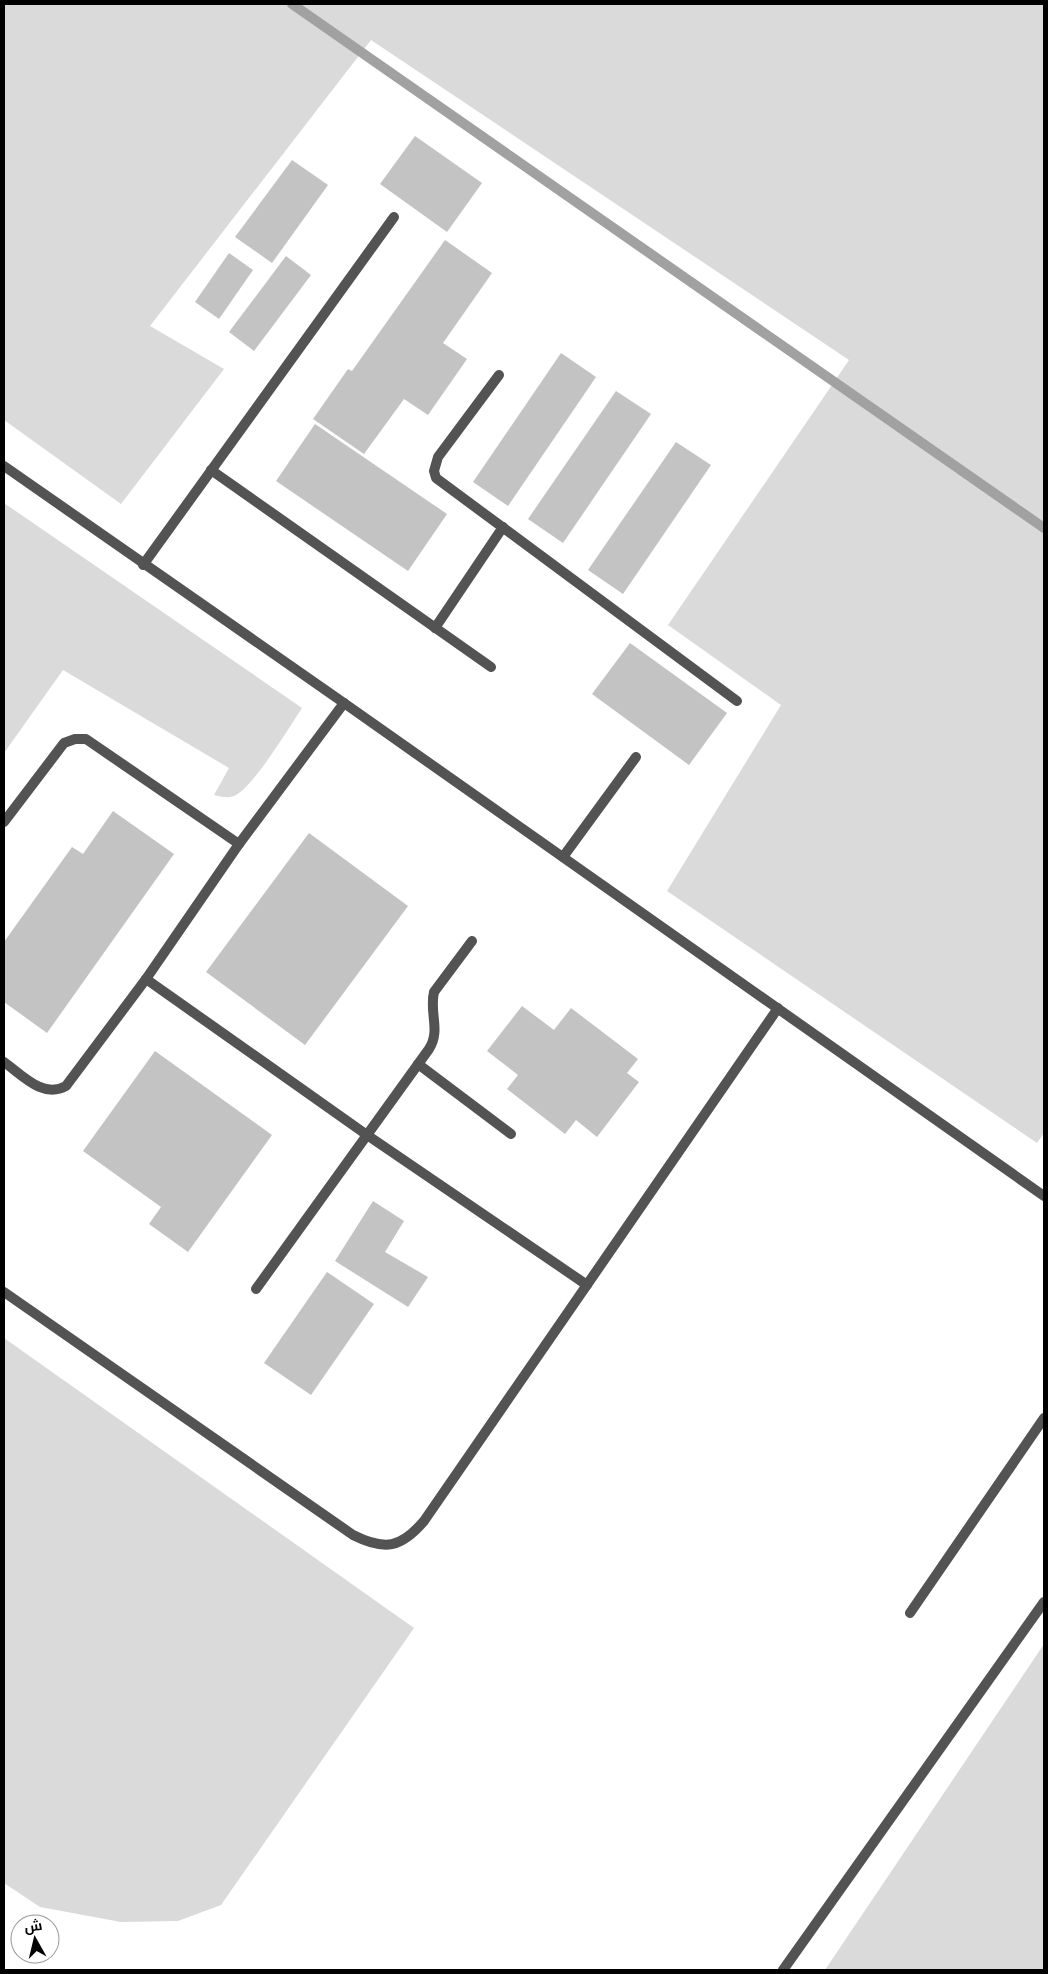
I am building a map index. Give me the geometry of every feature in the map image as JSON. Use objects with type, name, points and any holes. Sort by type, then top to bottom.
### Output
[{"type":"lane","points":[[143,565],[394,217]]},
{"type":"lane","points":[[499,376],[438,458],[434,471],[436,478],[737,701]]},
{"type":"lane","points":[[4,466],[1044,1196]]},
{"type":"lane","points":[[211,470],[491,667]]},
{"type":"lane","points":[[435,628],[503,527]]},
{"type":"lane","points":[[4,1062],[46,1091],[56,1091],[66,1086],[146,979],[239,844],[344,703]]},
{"type":"lane","points":[[4,822],[64,743],[75,739],[86,739],[239,844]]},
{"type":"lane","points":[[563,857],[636,757]]},
{"type":"lane","points":[[256,1289],[418,1064],[436,1035],[432,1001],[434,992],[472,941]]},
{"type":"lane","points":[[146,979],[367,1135],[586,1285]]},
{"type":"lane","points":[[4,1292],[354,1535],[372,1544],[392,1544],[411,1536],[424,1521],[778,1008]]},
{"type":"lane","points":[[418,1064],[511,1134]]},
{"type":"lane","points":[[910,1613],[1044,1418]]},
{"type":"lane","points":[[784,1970],[1044,1602]]},
{"type":"shaded area","points":[[4,4],[1044,4],[1044,1133],[1037,1143],[667,891],[781,705],[668,625],[849,360],[371,40],[150,326],[224,369],[121,504],[4,420]]},
{"type":"shaded area","points":[[4,503],[302,708],[271,755],[244,789],[231,797],[214,795],[229,768],[63,670],[4,753]]},
{"type":"shaded area","points":[[4,1338],[414,1628],[221,1905],[178,1921],[121,1922],[40,1907],[4,1883]]},
{"type":"shaded area","points":[[1044,1644],[1044,1970],[825,1970]]},
{"type":"building","points":[[415,136],[482,183],[447,232],[380,184]]},
{"type":"building","points":[[292,160],[328,185],[272,263],[235,237]]},
{"type":"building","points":[[445,240],[492,273],[443,343],[467,359],[428,415],[404,399],[364,454],[313,419],[348,369],[352,371]]},
{"type":"building","points":[[229,253],[253,270],[219,319],[195,302]]},
{"type":"building","points":[[286,256],[311,275],[254,351],[229,332]]},
{"type":"building","points":[[561,353],[596,377],[508,506],[473,482]]},
{"type":"building","points":[[616,391],[651,414],[563,543],[528,519]]},
{"type":"building","points":[[315,424],[447,514],[408,571],[276,481]]},
{"type":"building","points":[[676,442],[711,465],[623,594],[588,570]]},
{"type":"building","points":[[630,643],[727,713],[689,765],[592,694]]},
{"type":"building","points":[[113,811],[174,854],[47,1033],[4,1002],[4,942],[72,847],[83,854]]},
{"type":"building","points":[[309,833],[408,906],[305,1045],[206,972]]},
{"type":"building","points":[[522,1006],[554,1030],[571,1008],[638,1059],[627,1073],[639,1082],[597,1137],[576,1120],[565,1134],[507,1089],[518,1075],[487,1051]]},
{"type":"building","points":[[155,1051],[272,1135],[188,1252],[149,1224],[161,1207],[83,1151]]},
{"type":"building","points":[[373,1201],[404,1221],[385,1252],[428,1277],[408,1307],[335,1261]]},
{"type":"building","points":[[327,1272],[374,1304],[311,1395],[264,1363]]},
{"type":"waterway","points":[[292,4],[1044,528]]}]
